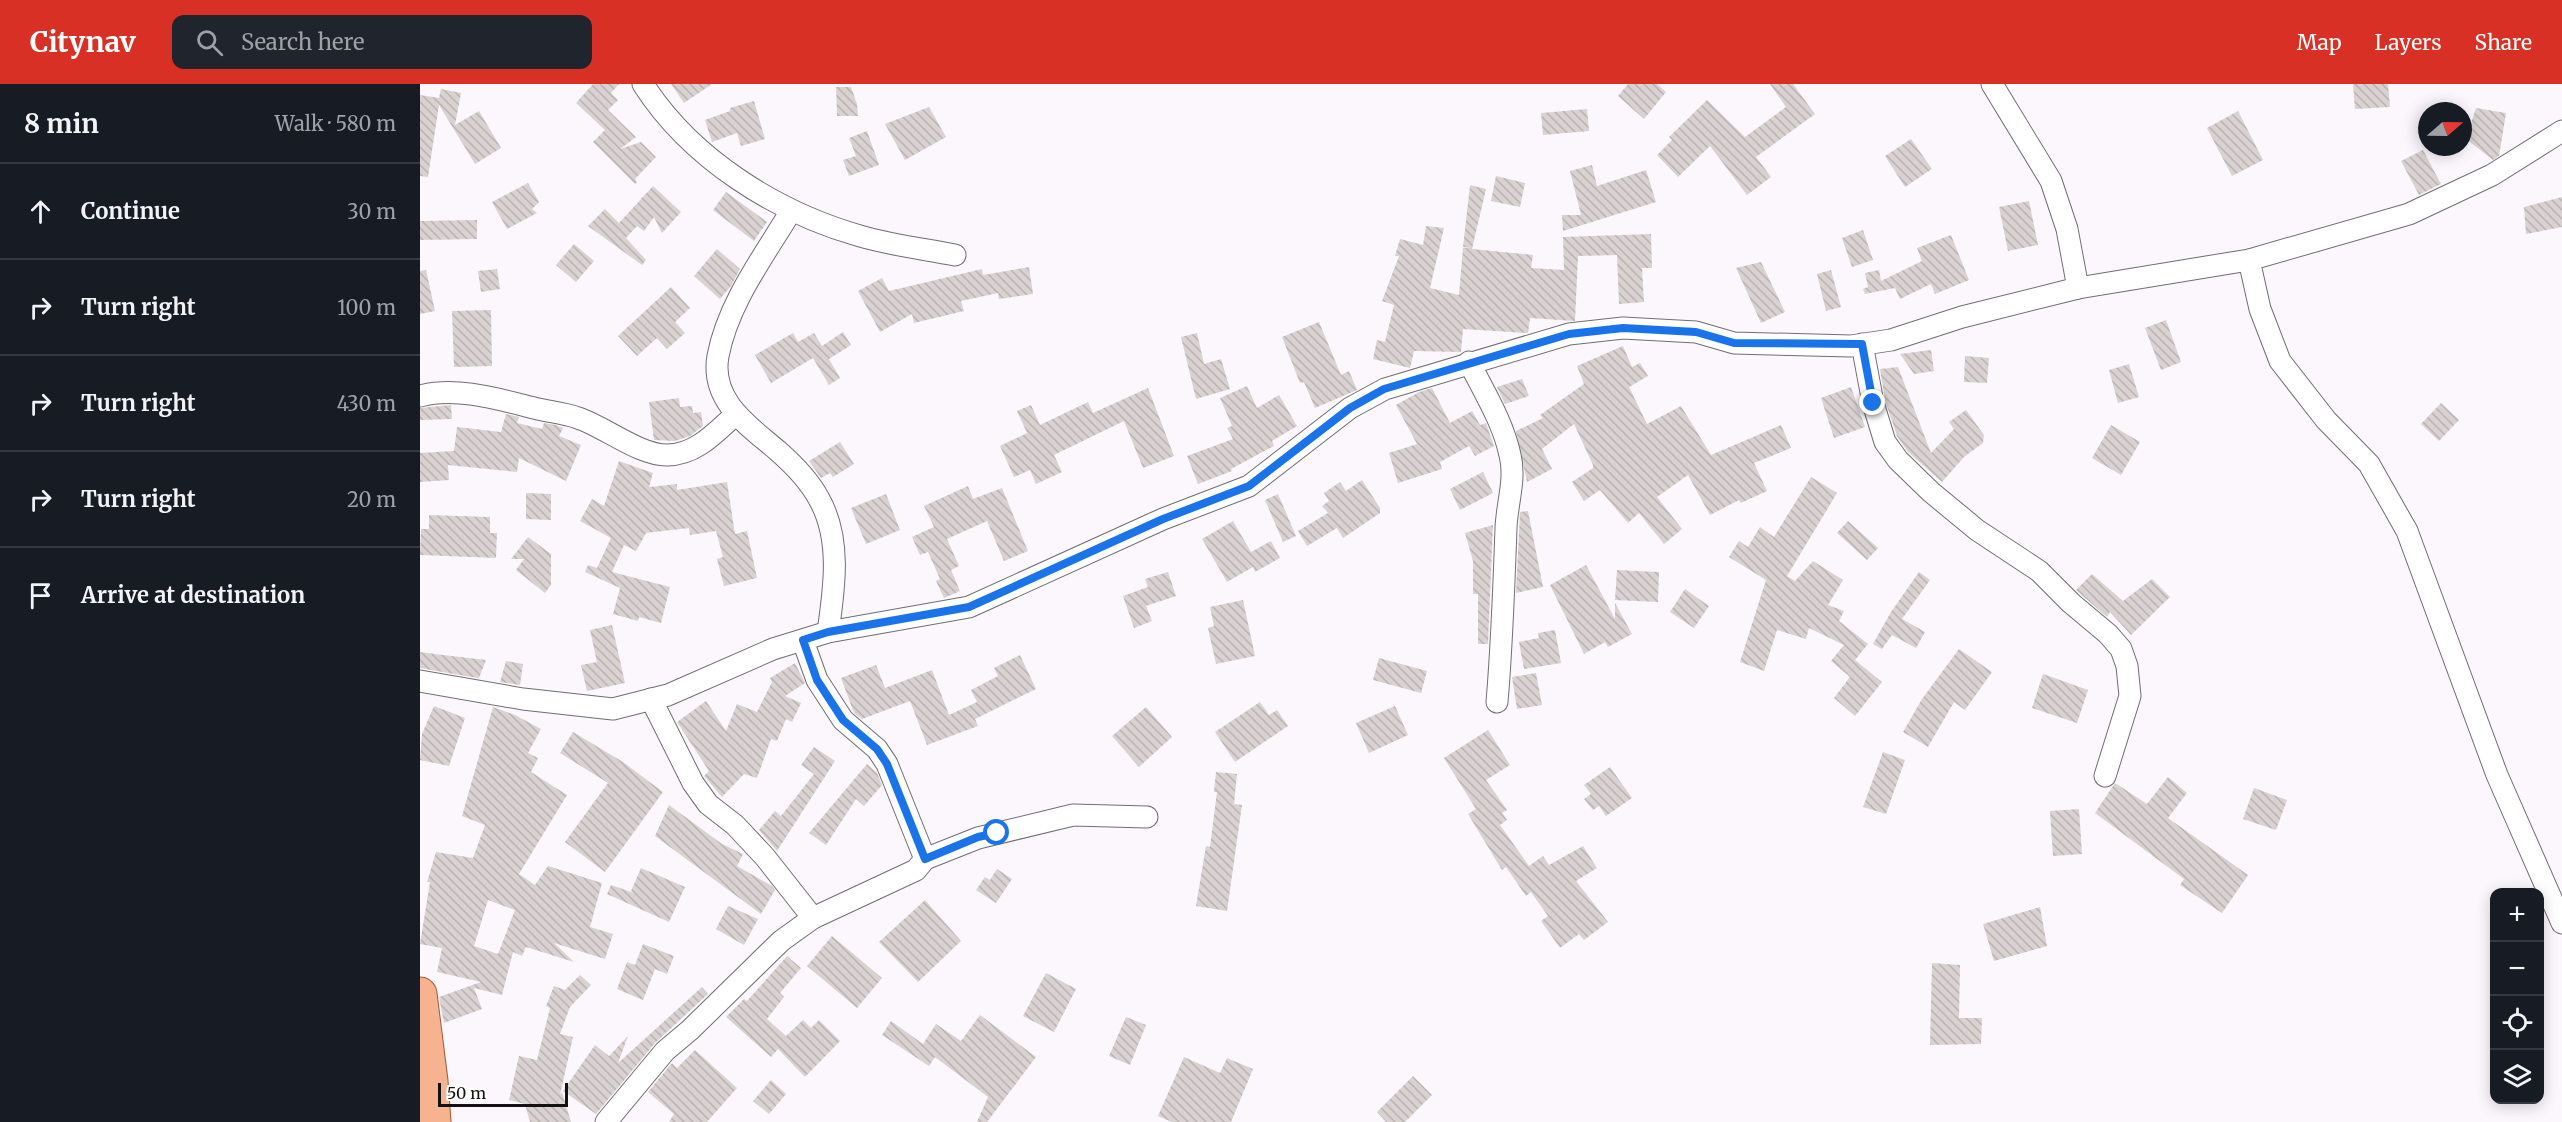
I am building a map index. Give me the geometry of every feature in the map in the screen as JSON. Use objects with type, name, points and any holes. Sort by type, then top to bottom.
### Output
[{"type":"main road","points":[[420,994],[434,1122]]},
{"type":"street","points":[[643,84],[654,102],[706,158],[791,211],[861,237],[955,255]]},
{"type":"street","points":[[1992,84],[2050,181],[2067,229],[2078,288]]},
{"type":"street","points":[[420,681],[523,699],[614,709],[668,694],[773,649],[828,632],[969,607],[1163,519],[1249,486],[1350,408],[1384,389],[1469,362],[1569,334],[1623,328],[1696,332],[1734,343],[1862,344],[1891,340],[1962,317],[2078,288],[2248,260],[2409,214],[2492,175],[2562,131]]},
{"type":"street","points":[[791,211],[731,313],[718,358],[720,383],[729,407],[803,474],[820,500],[830,527],[835,567],[828,632]]},
{"type":"street","points":[[2248,260],[2260,309],[2280,361],[2326,420],[2369,464],[2407,531],[2497,775],[2562,923]]},
{"type":"street","points":[[1862,344],[1873,403],[1885,442],[1898,460],[1931,492],[1977,530],[2039,571],[2071,603],[2108,634],[2121,649],[2127,666],[2130,696],[2105,776]]},
{"type":"street","points":[[1469,362],[1497,417],[1511,456],[1512,485],[1506,525],[1505,581],[1497,702]]},
{"type":"street","points":[[420,396],[460,394],[499,400],[579,418],[648,451],[666,455],[686,452],[704,443],[736,414]]},
{"type":"street","points":[[803,640],[817,680],[843,720],[877,749],[887,764],[925,859]]},
{"type":"street","points":[[651,699],[693,783],[708,804],[735,825],[765,857],[813,918]]},
{"type":"street","points":[[606,1122],[665,1051],[781,941],[813,918],[916,870],[925,859],[978,837],[1072,815],[1147,817]]},
{"type":"building","points":[[593,84],[619,84],[611,93],[618,100],[608,110],[636,137],[620,149],[641,142],[656,157],[635,179],[637,182],[635,184],[593,142],[605,130],[576,103]]},
{"type":"building","points":[[671,84],[712,84],[684,103]]},
{"type":"building","points":[[1628,84],[1657,84],[1666,92],[1644,119],[1618,96]]},
{"type":"building","points":[[1770,84],[1793,84],[1815,114],[1756,157],[1771,177],[1747,195],[1710,146],[1678,177],[1657,155],[1672,140],[1669,137],[1707,100],[1745,137],[1786,107]]},
{"type":"building","points":[[2353,84],[2388,84],[2390,107],[2355,109]]},
{"type":"building","points":[[836,87],[851,87],[857,104],[858,116],[837,116]]},
{"type":"building","points":[[441,89],[461,93],[455,125],[479,111],[501,148],[475,164],[439,105],[428,177],[420,176],[420,95],[439,98]]},
{"type":"building","points":[[754,101],[765,139],[741,146],[737,133],[712,142],[705,120],[730,111],[730,108]]},
{"type":"building","points":[[929,107],[946,137],[905,160],[885,124]]},
{"type":"building","points":[[2476,108],[2506,113],[2499,156],[2493,160],[2472,144],[2472,120]]},
{"type":"building","points":[[1587,109],[1589,131],[1543,135],[1541,113]]},
{"type":"building","points":[[2238,111],[2263,160],[2232,176],[2207,128]]},
{"type":"building","points":[[867,131],[879,165],[849,176],[843,160],[856,156],[849,138]]},
{"type":"building","points":[[1911,139],[1932,169],[1905,187],[1885,156]]},
{"type":"building","points":[[2418,152],[2418,156],[2426,156],[2441,184],[2419,195],[2401,161]]},
{"type":"building","points":[[1592,165],[1597,186],[1646,170],[1656,202],[1563,231],[1562,215],[1581,215],[1570,171]]},
{"type":"building","points":[[1496,176],[1525,183],[1520,207],[1491,201]]},
{"type":"building","points":[[528,183],[539,202],[532,209],[537,213],[507,229],[492,202]]},
{"type":"building","points":[[1470,185],[1486,189],[1472,249],[1533,255],[1531,268],[1564,270],[1563,237],[1651,234],[1652,268],[1642,268],[1644,302],[1619,304],[1617,255],[1578,256],[1575,321],[1530,318],[1528,333],[1463,329],[1461,352],[1414,351],[1410,368],[1373,359],[1377,340],[1385,342],[1394,305],[1382,301],[1399,256],[1395,256],[1400,239],[1423,245],[1426,226],[1444,228],[1430,288],[1459,295],[1463,248],[1470,248],[1463,247]]},
{"type":"building","points":[[653,186],[681,212],[662,233],[654,217],[644,231],[637,226],[626,238],[646,260],[642,265],[588,226],[605,209],[619,223]]},
{"type":"building","points":[[726,192],[767,222],[754,241],[713,210]]},
{"type":"building","points":[[2562,197],[2562,227],[2526,234],[2524,207]]},
{"type":"building","points":[[2029,201],[2038,245],[2008,251],[1999,207]]},
{"type":"building","points":[[477,220],[477,239],[420,240],[420,221]]},
{"type":"building","points":[[1863,230],[1873,260],[1852,267],[1842,238]]},
{"type":"building","points":[[1951,235],[1969,280],[1935,294],[1931,284],[1900,299],[1895,288],[1865,294],[1863,289],[1868,287],[1865,273],[1879,270],[1881,281],[1922,261],[1917,248]]},
{"type":"building","points":[[574,244],[594,261],[576,282],[556,265]]},
{"type":"building","points":[[717,249],[740,269],[731,286],[720,299],[694,276]]},
{"type":"building","points":[[1761,262],[1785,312],[1761,323],[1736,268]]},
{"type":"building","points":[[1029,267],[1033,294],[999,299],[998,293],[961,301],[964,311],[914,323],[912,314],[880,332],[858,291],[882,278],[889,291],[982,269],[983,275]]},
{"type":"building","points":[[497,269],[500,289],[481,292],[478,271]]},
{"type":"building","points":[[426,270],[435,311],[420,314],[420,271]]},
{"type":"building","points":[[1831,270],[1841,307],[1826,311],[1817,274]]},
{"type":"building","points":[[671,287],[690,308],[675,322],[685,333],[667,349],[657,338],[637,356],[618,336]]},
{"type":"building","points":[[491,310],[492,366],[454,367],[452,311]]},
{"type":"building","points":[[2166,320],[2181,362],[2161,370],[2145,328]]},
{"type":"building","points":[[1319,322],[1341,375],[1349,371],[1357,390],[1315,408],[1304,382],[1300,383],[1282,337]]},
{"type":"building","points":[[843,332],[851,345],[829,359],[840,378],[829,385],[813,358],[771,383],[755,355],[793,333],[798,342],[814,333],[822,346]]},
{"type":"building","points":[[1197,333],[1204,364],[1221,359],[1230,389],[1196,399],[1181,337]]},
{"type":"building","points":[[1623,346],[1632,367],[1640,363],[1648,376],[1629,387],[1647,424],[1681,406],[1711,455],[1781,425],[1791,448],[1754,463],[1767,491],[1741,503],[1739,500],[1710,515],[1688,475],[1657,497],[1682,529],[1664,544],[1639,513],[1628,523],[1600,490],[1584,501],[1572,482],[1593,468],[1593,465],[1574,424],[1542,449],[1552,469],[1527,482],[1516,431],[1543,418],[1540,415],[1584,384],[1577,366]]},
{"type":"building","points":[[1931,350],[1934,371],[1914,374],[1900,354]]},
{"type":"building","points":[[1965,356],[1989,358],[1987,383],[1964,382]]},
{"type":"building","points":[[2129,364],[2139,397],[2118,403],[2109,370]]},
{"type":"building","points":[[1898,367],[1931,453],[1954,429],[1949,422],[1966,410],[1984,435],[1983,443],[1964,457],[1942,482],[1908,452],[1897,436],[1885,400],[1880,369]]},
{"type":"building","points":[[1522,379],[1529,396],[1505,404],[1497,387]]},
{"type":"building","points":[[1247,386],[1257,408],[1279,395],[1297,426],[1272,441],[1274,446],[1231,469],[1232,471],[1198,484],[1187,456],[1233,439],[1227,428],[1232,426],[1220,398]]},
{"type":"building","points":[[1851,387],[1865,427],[1834,438],[1821,398]]},
{"type":"building","points":[[1148,388],[1174,456],[1143,468],[1124,421],[1054,455],[1062,472],[1036,484],[1030,470],[1014,477],[1000,446],[1027,433],[1017,411],[1031,405],[1040,425],[1088,402],[1093,413]]},
{"type":"building","points":[[1432,388],[1450,423],[1472,411],[1480,425],[1486,423],[1494,446],[1475,456],[1469,446],[1440,462],[1442,469],[1398,483],[1389,453],[1417,444],[1396,405],[1419,392]]},
{"type":"building","points":[[679,398],[680,407],[692,406],[693,413],[701,412],[703,426],[690,436],[675,441],[654,440],[649,402]]},
{"type":"building","points":[[2441,403],[2459,420],[2439,441],[2421,424]]},
{"type":"building","points":[[451,405],[452,419],[420,420],[420,408]]},
{"type":"building","points":[[506,414],[519,417],[517,423],[542,429],[544,423],[556,425],[563,428],[559,436],[581,445],[566,481],[519,458],[517,472],[448,465],[449,480],[420,482],[420,453],[454,451],[457,427],[501,432]]},
{"type":"building","points":[[2111,425],[2140,442],[2121,475],[2092,458]]},
{"type":"building","points":[[840,442],[854,464],[833,477],[830,473],[821,478],[809,461]]},
{"type":"building","points":[[619,461],[653,473],[649,487],[677,484],[677,490],[727,482],[735,534],[747,531],[757,578],[724,586],[717,559],[723,557],[716,531],[690,535],[689,528],[646,533],[636,551],[624,545],[612,572],[670,587],[661,623],[639,617],[638,621],[613,614],[620,588],[585,572],[588,565],[597,568],[611,538],[580,521],[592,499],[604,506]]},
{"type":"building","points":[[1483,472],[1493,493],[1460,510],[1450,489]]},
{"type":"building","points":[[1811,477],[1837,493],[1787,576],[1795,581],[1813,561],[1843,580],[1828,605],[1844,611],[1839,621],[1868,644],[1855,660],[1882,682],[1855,716],[1834,698],[1850,677],[1831,661],[1844,645],[1809,628],[1806,639],[1777,630],[1764,671],[1740,662],[1766,580],[1729,557],[1739,541],[1748,547],[1760,527],[1774,537]]},
{"type":"building","points":[[1362,480],[1380,508],[1380,513],[1343,538],[1337,528],[1307,546],[1298,531],[1328,513],[1322,506],[1329,501],[1324,493],[1340,482],[1346,491]]},
{"type":"building","points":[[968,486],[973,499],[1002,488],[1028,551],[1004,561],[987,521],[947,539],[959,566],[951,570],[960,591],[944,598],[936,581],[940,579],[928,552],[920,555],[912,537],[934,527],[924,506]]},
{"type":"building","points":[[526,493],[551,494],[551,520],[526,519]]},
{"type":"building","points":[[886,494],[900,530],[866,544],[851,508]]},
{"type":"building","points":[[1278,494],[1296,536],[1283,542],[1265,500]]},
{"type":"building","points":[[1528,511],[1543,587],[1516,593],[1520,512]]},
{"type":"building","points":[[429,515],[490,517],[490,533],[497,533],[496,558],[420,555],[421,529],[429,529]]},
{"type":"building","points":[[1233,521],[1251,552],[1271,541],[1280,558],[1255,572],[1253,567],[1227,582],[1202,539]]},
{"type":"building","points":[[1848,521],[1878,548],[1867,560],[1837,533]]},
{"type":"building","points":[[1493,525],[1488,644],[1478,644],[1478,594],[1473,594],[1473,561],[1465,533]]},
{"type":"building","points":[[528,537],[551,554],[551,585],[545,593],[516,570],[524,559],[511,559]]},
{"type":"building","points":[[1586,565],[1615,619],[1615,603],[1632,634],[1608,647],[1605,642],[1584,654],[1550,585]]},
{"type":"building","points":[[1617,570],[1659,572],[1658,602],[1615,600]]},
{"type":"building","points":[[1168,572],[1176,596],[1146,606],[1152,621],[1134,628],[1123,596],[1148,587],[1145,579]]},
{"type":"building","points":[[1919,572],[1930,580],[1902,619],[1925,632],[1916,648],[1892,635],[1882,649],[1873,644],[1891,612]]},
{"type":"building","points":[[2092,574],[2123,601],[2152,579],[2170,597],[2131,635],[2110,612],[2107,617],[2076,590]]},
{"type":"building","points":[[1685,589],[1709,606],[1694,628],[1670,612]]},
{"type":"building","points":[[1243,600],[1255,656],[1216,664],[1208,628],[1214,626],[1210,607]]},
{"type":"building","points":[[612,625],[625,683],[587,691],[581,665],[597,662],[590,630]]},
{"type":"building","points":[[1555,630],[1561,663],[1524,669],[1519,642],[1539,638],[1538,633]]},
{"type":"building","points":[[1959,649],[1992,672],[1965,710],[1954,702],[1928,747],[1903,732],[1922,699]]},
{"type":"building","points":[[420,652],[486,660],[479,678],[420,668]]},
{"type":"building","points":[[1020,655],[1036,689],[975,719],[978,726],[927,745],[910,701],[862,719],[854,713],[841,678],[876,665],[885,688],[932,670],[949,715],[977,702],[971,690],[998,676],[994,668]]},
{"type":"building","points":[[1379,658],[1427,671],[1421,693],[1373,680]]},
{"type":"building","points":[[506,661],[523,664],[520,685],[500,682]]},
{"type":"building","points":[[795,663],[805,683],[785,696],[801,703],[792,722],[786,719],[777,741],[771,739],[757,778],[744,774],[722,797],[704,776],[709,771],[677,722],[706,701],[726,731],[737,704],[757,712],[772,682],[770,678]]},
{"type":"building","points":[[1536,673],[1542,705],[1517,709],[1512,677]]},
{"type":"building","points":[[2043,674],[2088,690],[2077,723],[2032,708]]},
{"type":"building","points":[[1260,702],[1269,715],[1277,710],[1288,726],[1235,762],[1215,732]]},
{"type":"building","points":[[434,706],[465,718],[449,766],[420,760],[422,734]]},
{"type":"building","points":[[1395,706],[1408,735],[1369,753],[1356,723]]},
{"type":"building","points":[[493,707],[515,715],[541,729],[528,753],[538,758],[531,772],[567,795],[519,874],[535,885],[548,866],[602,883],[590,927],[613,934],[605,959],[554,943],[574,962],[526,947],[522,956],[513,952],[502,995],[474,988],[482,1009],[444,1023],[439,997],[481,982],[437,972],[442,948],[420,944],[430,882],[427,882],[436,852],[473,858],[485,825],[462,816]],"holes":[[[488,900],[515,910],[498,954],[474,946]]]},
{"type":"building","points":[[1146,707],[1172,737],[1139,767],[1112,736]]},
{"type":"building","points":[[1488,730],[1510,765],[1486,780],[1507,810],[1502,813],[1507,820],[1500,825],[1529,866],[1543,856],[1549,865],[1583,846],[1597,868],[1576,881],[1608,922],[1584,940],[1579,934],[1560,948],[1541,921],[1548,916],[1531,892],[1526,896],[1506,867],[1502,870],[1468,814],[1476,809],[1444,758]]},
{"type":"building","points":[[573,732],[623,762],[663,792],[605,872],[565,842],[608,783],[560,753]]},
{"type":"building","points":[[814,747],[835,761],[777,851],[759,830],[775,811],[781,816],[814,774],[801,765]]},
{"type":"building","points":[[1883,752],[1905,760],[1886,814],[1863,807]]},
{"type":"building","points":[[867,764],[877,773],[882,785],[864,806],[856,799],[826,845],[809,833]]},
{"type":"building","points":[[1610,767],[1632,798],[1606,816],[1599,806],[1593,810],[1584,799],[1591,794],[1584,785]]},
{"type":"building","points":[[1216,772],[1237,774],[1234,804],[1242,805],[1227,911],[1196,906],[1206,846],[1210,847],[1217,792],[1214,792]]},
{"type":"building","points":[[2168,777],[2187,793],[2168,818],[2248,875],[2222,913],[2180,885],[2184,879],[2095,813],[2115,783],[2147,804]]},
{"type":"building","points":[[2254,788],[2287,800],[2276,830],[2243,819]]},
{"type":"building","points":[[669,805],[722,844],[743,854],[737,866],[772,886],[775,890],[761,914],[655,836]]},
{"type":"building","points":[[2079,809],[2082,854],[2053,856],[2050,811]]},
{"type":"building","points":[[641,868],[685,887],[669,922],[607,894],[611,885],[634,893],[631,891]]},
{"type":"building","points":[[997,869],[1012,879],[996,903],[976,890],[985,877],[990,880]]},
{"type":"building","points":[[925,900],[961,941],[918,982],[879,942]]},
{"type":"building","points":[[728,906],[758,919],[744,945],[716,929]]},
{"type":"building","points":[[2040,907],[2047,946],[1994,961],[1983,924]]},
{"type":"building","points":[[832,936],[882,978],[857,1008],[807,966]]},
{"type":"building","points":[[643,944],[674,956],[667,974],[655,969],[643,1000],[617,989],[627,962],[635,965]]},
{"type":"building","points":[[787,956],[801,968],[780,993],[784,997],[767,1019],[786,1036],[803,1020],[811,1028],[819,1020],[840,1041],[805,1077],[778,1049],[771,1057],[726,1017],[744,999],[747,1001]]},
{"type":"building","points":[[1932,963],[1960,965],[1959,1018],[1982,1018],[1981,1044],[1930,1045]]},
{"type":"building","points":[[1046,973],[1076,989],[1054,1032],[1023,1016]]},
{"type":"building","points":[[580,975],[591,985],[570,1007],[560,1034],[573,1037],[560,1095],[562,1092],[571,1122],[530,1122],[525,1104],[509,1100],[519,1056],[537,1060],[550,1008],[546,1006],[554,986],[565,990]]},
{"type":"building","points":[[702,987],[708,994],[655,1043],[596,1114],[563,1091],[595,1045],[609,1056],[628,1036],[618,1063]]},
{"type":"building","points":[[980,1015],[1036,1057],[987,1122],[977,1122],[988,1097],[935,1057],[929,1066],[882,1035],[891,1021],[923,1044],[936,1024],[961,1041]]},
{"type":"building","points":[[1126,1017],[1146,1025],[1130,1065],[1109,1056]]},
{"type":"building","points":[[695,1050],[737,1088],[707,1122],[669,1122],[674,1114],[648,1092],[672,1063],[677,1068]]},
{"type":"building","points":[[1184,1057],[1220,1073],[1227,1058],[1253,1069],[1231,1122],[1172,1122],[1158,1116]]},
{"type":"building","points":[[1413,1076],[1432,1095],[1405,1122],[1386,1122],[1377,1112]]},
{"type":"building","points":[[771,1080],[786,1094],[769,1114],[753,1101]]},
{"type":"route","points":[[997,833],[978,837],[925,859],[887,764],[877,749],[843,720],[817,680],[803,640],[828,632],[969,607],[1163,519],[1249,486],[1350,408],[1384,389],[1569,334],[1623,328],[1696,332],[1734,343],[1851,346],[1862,344],[1873,403]]}]
